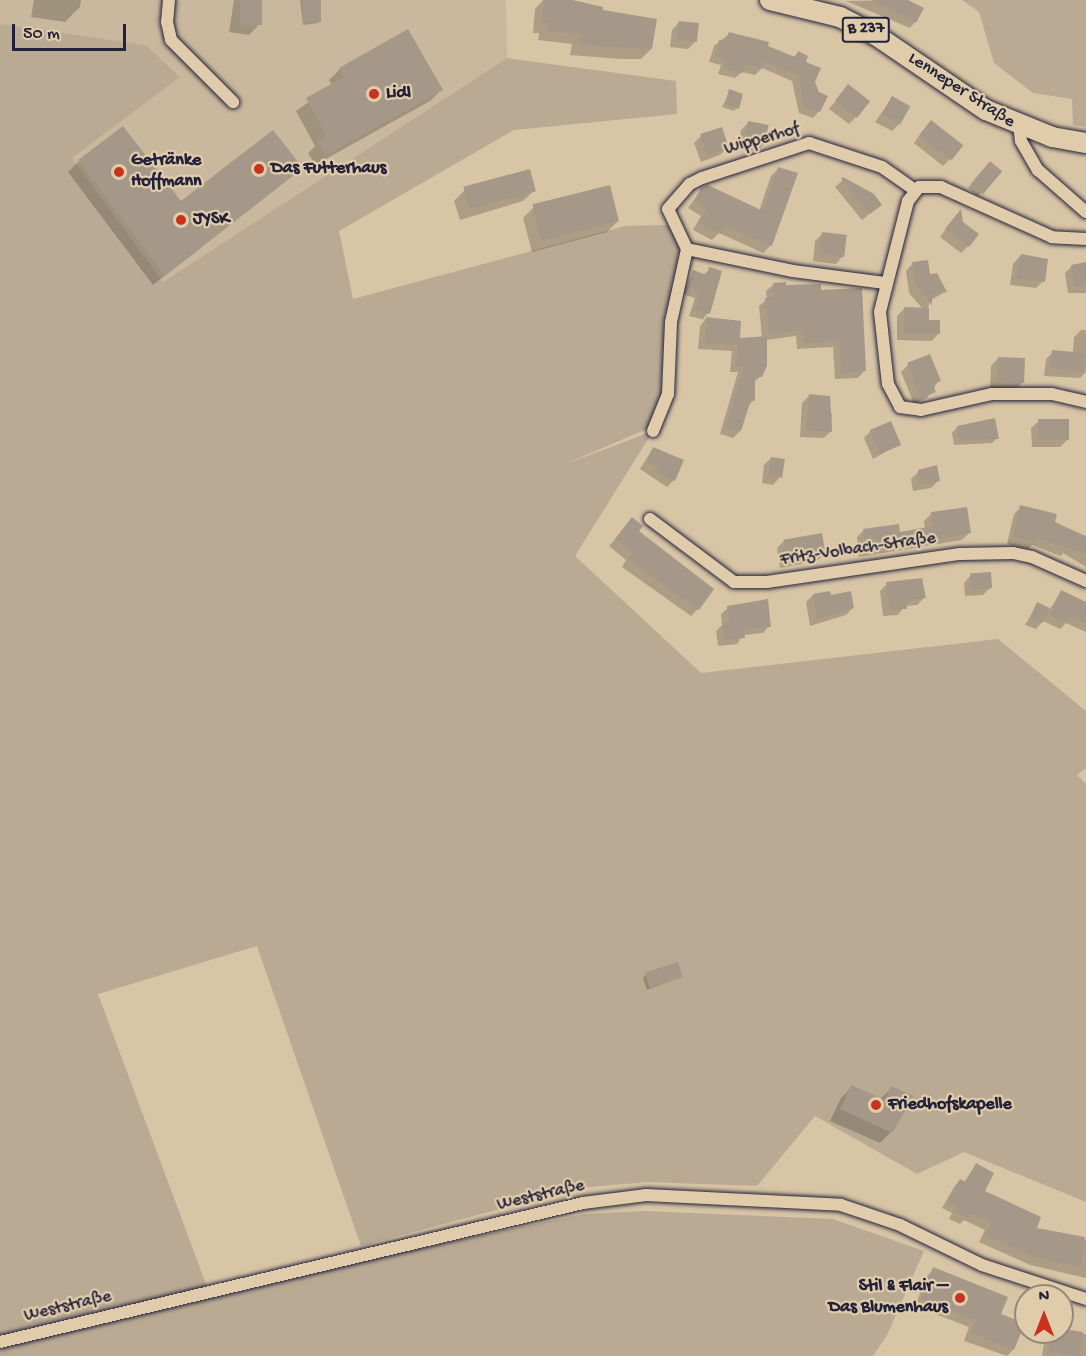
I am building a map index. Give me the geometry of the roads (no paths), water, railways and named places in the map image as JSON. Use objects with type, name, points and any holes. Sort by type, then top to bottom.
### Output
[{"type":"main road","name":"Lenneper Straße","points":[[770,0],[814,9],[857,25],[986,110],[1019,125]]},
{"type":"main road","name":"B 237","points":[[1019,125],[1077,142]]},
{"type":"street","points":[[169,0],[167,22],[171,40],[233,102]]},
{"type":"street","name":"Lenneper Straße","points":[[1019,125],[1021,141],[1038,170],[1086,212]]},
{"type":"street","name":"Wipperhof","points":[[687,249],[668,209],[690,184],[782,149],[809,143],[837,149],[882,167],[914,189]]},
{"type":"street","points":[[1086,239],[1052,237],[937,186],[914,189],[885,283],[882,347],[888,384],[900,407],[921,410],[992,394],[1052,394],[1086,402]]},
{"type":"street","points":[[653,431],[668,394],[671,322],[687,249],[793,271],[885,283]]},
{"type":"street","name":"Fritz-Volbach-Straße","points":[[650,519],[734,582],[767,582],[960,554],[992,553],[1032,557],[1086,581]]},
{"type":"street","name":"Weststraße","points":[[0,1342],[582,1203],[646,1195],[841,1205],[900,1225],[982,1265],[1086,1299]]},
{"type":"place","name":"Lidl","points":[[374,94]]},
{"type":"place","name":"Das Futterhaus","points":[[259,169]]},
{"type":"place","name":"Getränke Hoffmann","points":[[119,172]]},
{"type":"place","name":"JYSK","points":[[181,220]]},
{"type":"place","name":"Friedhofskapelle","points":[[876,1105]]},
{"type":"place","name":"Stil & Flair – Das Blumenhaus","points":[[960,1298]]}]
